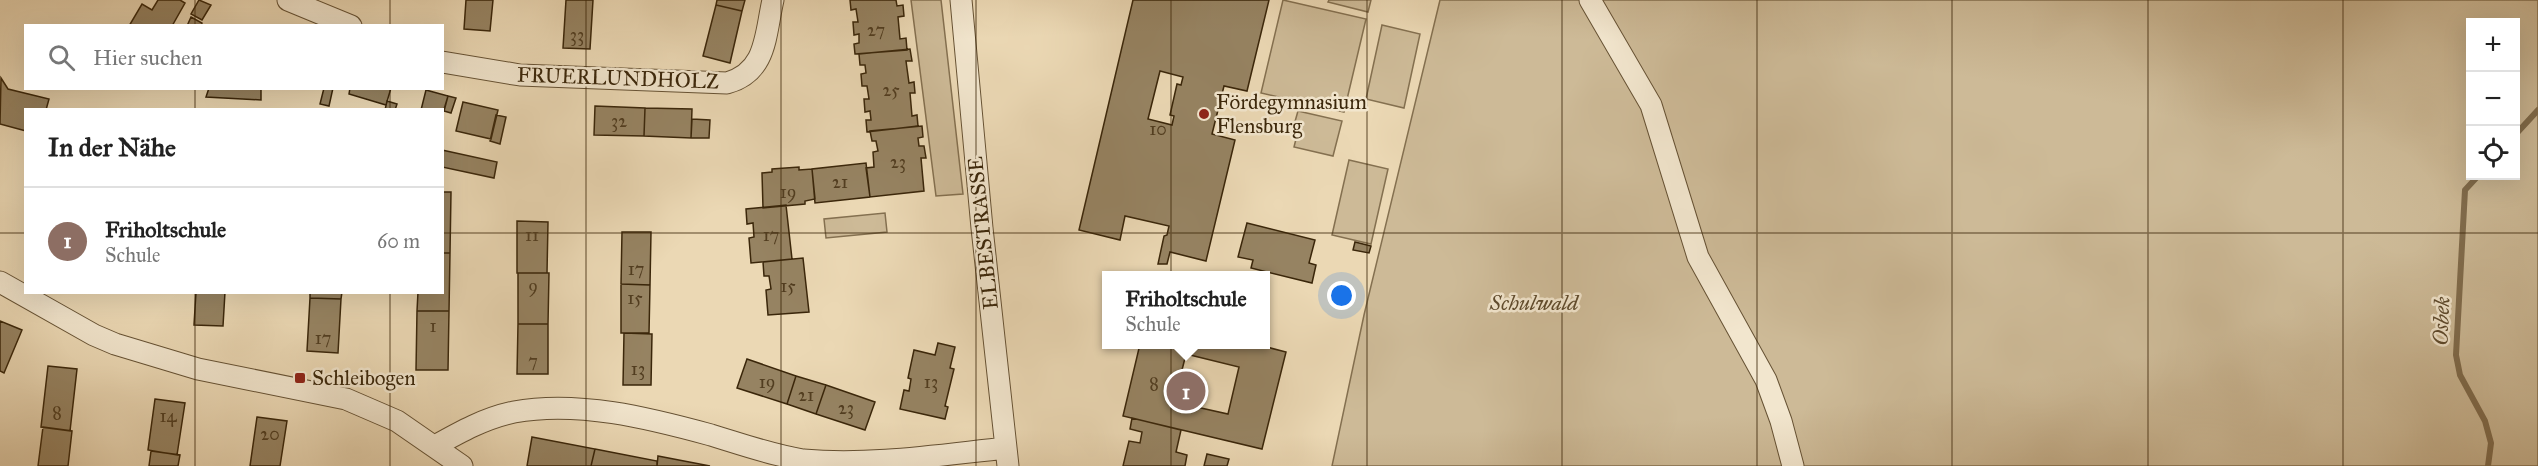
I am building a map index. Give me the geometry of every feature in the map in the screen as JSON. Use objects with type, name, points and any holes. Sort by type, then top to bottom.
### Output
[{"type":"street","points":[[288,0],[346,24]]},
{"type":"street","name":"FRUERLUNDHOLZ","points":[[444,62],[520,75],[727,83],[742,79],[754,69],[761,55],[773,0]]},
{"type":"street","name":"ELBESTRASSE","points":[[961,0],[982,228],[1007,457]]},
{"type":"street","points":[[1590,0],[1651,105],[1698,257],[1766,380],[1781,421],[1793,466]]},
{"type":"street","points":[[0,282],[94,335],[115,344],[198,369],[346,399],[397,421],[462,466]]},
{"type":"street","points":[[435,446],[472,425],[514,412],[557,410],[608,413],[653,421],[776,454],[841,464],[1007,457]]},
{"type":"green space","points":[[911,0],[941,0],[963,194],[936,196]]},
{"type":"green space","points":[[1283,0],[1366,19],[1344,112],[1261,93]]},
{"type":"green space","points":[[1329,0],[1371,0],[1368,12],[1328,2]]},
{"type":"green space","name":"Schulwald","points":[[1440,0],[2538,0],[2538,466],[1332,466],[1364,315]]},
{"type":"green space","points":[[1382,25],[1420,34],[1404,108],[1366,99]]},
{"type":"green space","points":[[1298,111],[1342,121],[1333,156],[1294,147],[1299,127],[1294,125]]},
{"type":"green space","points":[[1349,160],[1388,169],[1371,244],[1332,235]]},
{"type":"green space","points":[[885,213],[887,232],[826,238],[824,219]]},
{"type":"building","points":[[158,0],[180,0],[185,3],[173,24],[130,24],[142,4],[152,10]]},
{"type":"building","points":[[199,0],[211,5],[202,20],[191,14]]},
{"type":"building","points":[[466,0],[493,0],[490,31],[464,29]]},
{"type":"building","points":[[566,0],[593,0],[590,49],[563,48]]},
{"type":"building","points":[[717,0],[745,0],[742,11],[716,5]]},
{"type":"building","points":[[850,0],[896,0],[897,6],[903,5],[904,16],[898,17],[900,39],[906,38],[907,50],[855,54],[854,44],[859,43],[859,34],[854,35],[853,22],[858,22],[856,9],[851,10]]},
{"type":"building","points":[[1133,0],[1269,0],[1247,91],[1224,86],[1212,134],[1235,140],[1206,261],[1170,252],[1167,264],[1158,264],[1164,236],[1167,235],[1169,226],[1125,216],[1120,240],[1079,230]],"holes":[[[1160,71],[1183,77],[1181,85],[1177,84],[1170,115],[1174,116],[1172,125],[1148,119]]]},
{"type":"building","points":[[716,5],[742,11],[730,63],[703,56]]},
{"type":"building","points":[[191,17],[202,23],[202,24],[188,24]]},
{"type":"building","points":[[910,49],[912,61],[906,61],[909,83],[914,82],[915,93],[910,93],[912,116],[917,115],[918,126],[867,132],[866,120],[871,120],[870,111],[865,112],[864,99],[869,99],[867,86],[862,86],[861,74],[866,73],[865,65],[860,65],[859,54]]},
{"type":"building","points":[[1,78],[8,89],[49,99],[47,108],[24,108],[24,130],[0,124]]},
{"type":"building","points":[[208,90],[261,90],[261,100],[206,97]]},
{"type":"building","points":[[324,90],[333,90],[329,106],[320,104]]},
{"type":"building","points":[[350,90],[390,90],[386,105],[349,94]]},
{"type":"building","points":[[426,90],[448,96],[444,109],[422,108]]},
{"type":"building","points":[[448,96],[456,98],[451,113],[444,111]]},
{"type":"building","points":[[387,101],[397,104],[396,108],[385,108]]},
{"type":"building","points":[[463,102],[498,110],[491,139],[456,131]]},
{"type":"building","points":[[595,106],[645,108],[644,136],[594,135]]},
{"type":"building","points":[[645,108],[692,109],[691,138],[644,136]]},
{"type":"building","points":[[496,115],[506,117],[500,144],[490,141]]},
{"type":"building","points":[[692,119],[710,120],[709,138],[691,138]]},
{"type":"building","points":[[922,126],[923,137],[918,138],[919,146],[924,146],[926,158],[921,158],[924,191],[870,197],[866,168],[874,167],[873,152],[878,151],[876,141],[872,141],[870,131]]},
{"type":"building","points":[[444,150],[497,162],[494,178],[444,167]]},
{"type":"building","points":[[866,163],[870,197],[815,203],[812,169]]},
{"type":"building","points":[[799,167],[799,170],[812,169],[815,199],[805,201],[805,204],[763,208],[762,173],[772,172],[772,169]]},
{"type":"building","points":[[444,192],[451,192],[450,253],[444,253]]},
{"type":"building","points":[[786,205],[792,259],[751,263],[749,238],[754,237],[753,223],[747,224],[746,209]]},
{"type":"building","points":[[517,221],[548,222],[547,273],[517,273]]},
{"type":"building","points":[[1247,223],[1315,240],[1309,263],[1316,265],[1312,283],[1251,268],[1253,260],[1238,257]]},
{"type":"building","points":[[622,232],[651,232],[650,285],[621,284]]},
{"type":"building","points":[[1355,242],[1371,246],[1369,253],[1353,250]]},
{"type":"building","points":[[444,253],[450,253],[449,311],[417,311],[418,294],[444,294]]},
{"type":"building","points":[[803,258],[809,312],[768,315],[766,290],[771,289],[769,276],[764,276],[763,262]]},
{"type":"building","points":[[518,273],[549,273],[548,324],[518,324]]},
{"type":"building","points":[[621,284],[650,285],[649,333],[621,333]]},
{"type":"building","points":[[196,294],[225,294],[223,326],[194,325]]},
{"type":"building","points":[[310,294],[342,294],[341,299],[310,298]]},
{"type":"building","points":[[310,298],[341,299],[338,353],[307,351]]},
{"type":"building","points":[[417,311],[449,311],[448,370],[416,370]]},
{"type":"building","points":[[0,321],[22,330],[4,373],[0,371]]},
{"type":"building","points":[[518,324],[548,324],[548,374],[517,374]]},
{"type":"building","points":[[624,333],[652,334],[651,385],[623,385]]},
{"type":"building","points":[[938,343],[955,347],[950,368],[954,369],[945,406],[948,407],[945,419],[900,409],[904,390],[909,391],[911,379],[908,378],[914,350],[935,355]]},
{"type":"building","points":[[1270,348],[1286,352],[1262,449],[1123,416],[1139,349]],"holes":[[[1186,354],[1239,367],[1228,414],[1174,402]]]},
{"type":"building","points":[[747,359],[796,376],[787,404],[737,388]]},
{"type":"building","points":[[48,366],[77,369],[70,431],[41,427]]},
{"type":"building","points":[[796,376],[826,385],[816,414],[787,404]]},
{"type":"building","points":[[826,385],[875,402],[865,430],[816,414]]},
{"type":"building","points":[[155,399],[185,403],[177,455],[148,450]]},
{"type":"building","points":[[257,417],[287,421],[280,466],[250,466]]},
{"type":"building","points":[[1132,418],[1181,430],[1176,452],[1187,455],[1185,466],[1123,466],[1129,441],[1140,443],[1142,432],[1130,429]]},
{"type":"building","points":[[43,427],[72,431],[68,466],[38,466]]},
{"type":"building","points":[[532,437],[595,449],[591,466],[527,466]]},
{"type":"building","points":[[595,449],[657,461],[657,466],[591,466]]},
{"type":"building","points":[[151,451],[180,455],[178,466],[149,466]]},
{"type":"building","points":[[1207,454],[1229,459],[1227,466],[1204,466]]},
{"type":"building","points":[[658,456],[710,466],[657,466]]},
{"type":"waterway","name":"Osbek","points":[[2520,130],[2538,110]]},
{"type":"waterway","name":"Osbek","points":[[2474,180],[2465,190],[2456,355],[2460,375],[2485,421],[2491,443],[2488,466]]},
{"type":"place","name":"Fördegymnasium Flensburg","points":[[1204,114]]},
{"type":"place","name":"Schleibogen","points":[[300,378]]},
{"type":"place","name":"Friholtschule","points":[[1186,391]]}]
